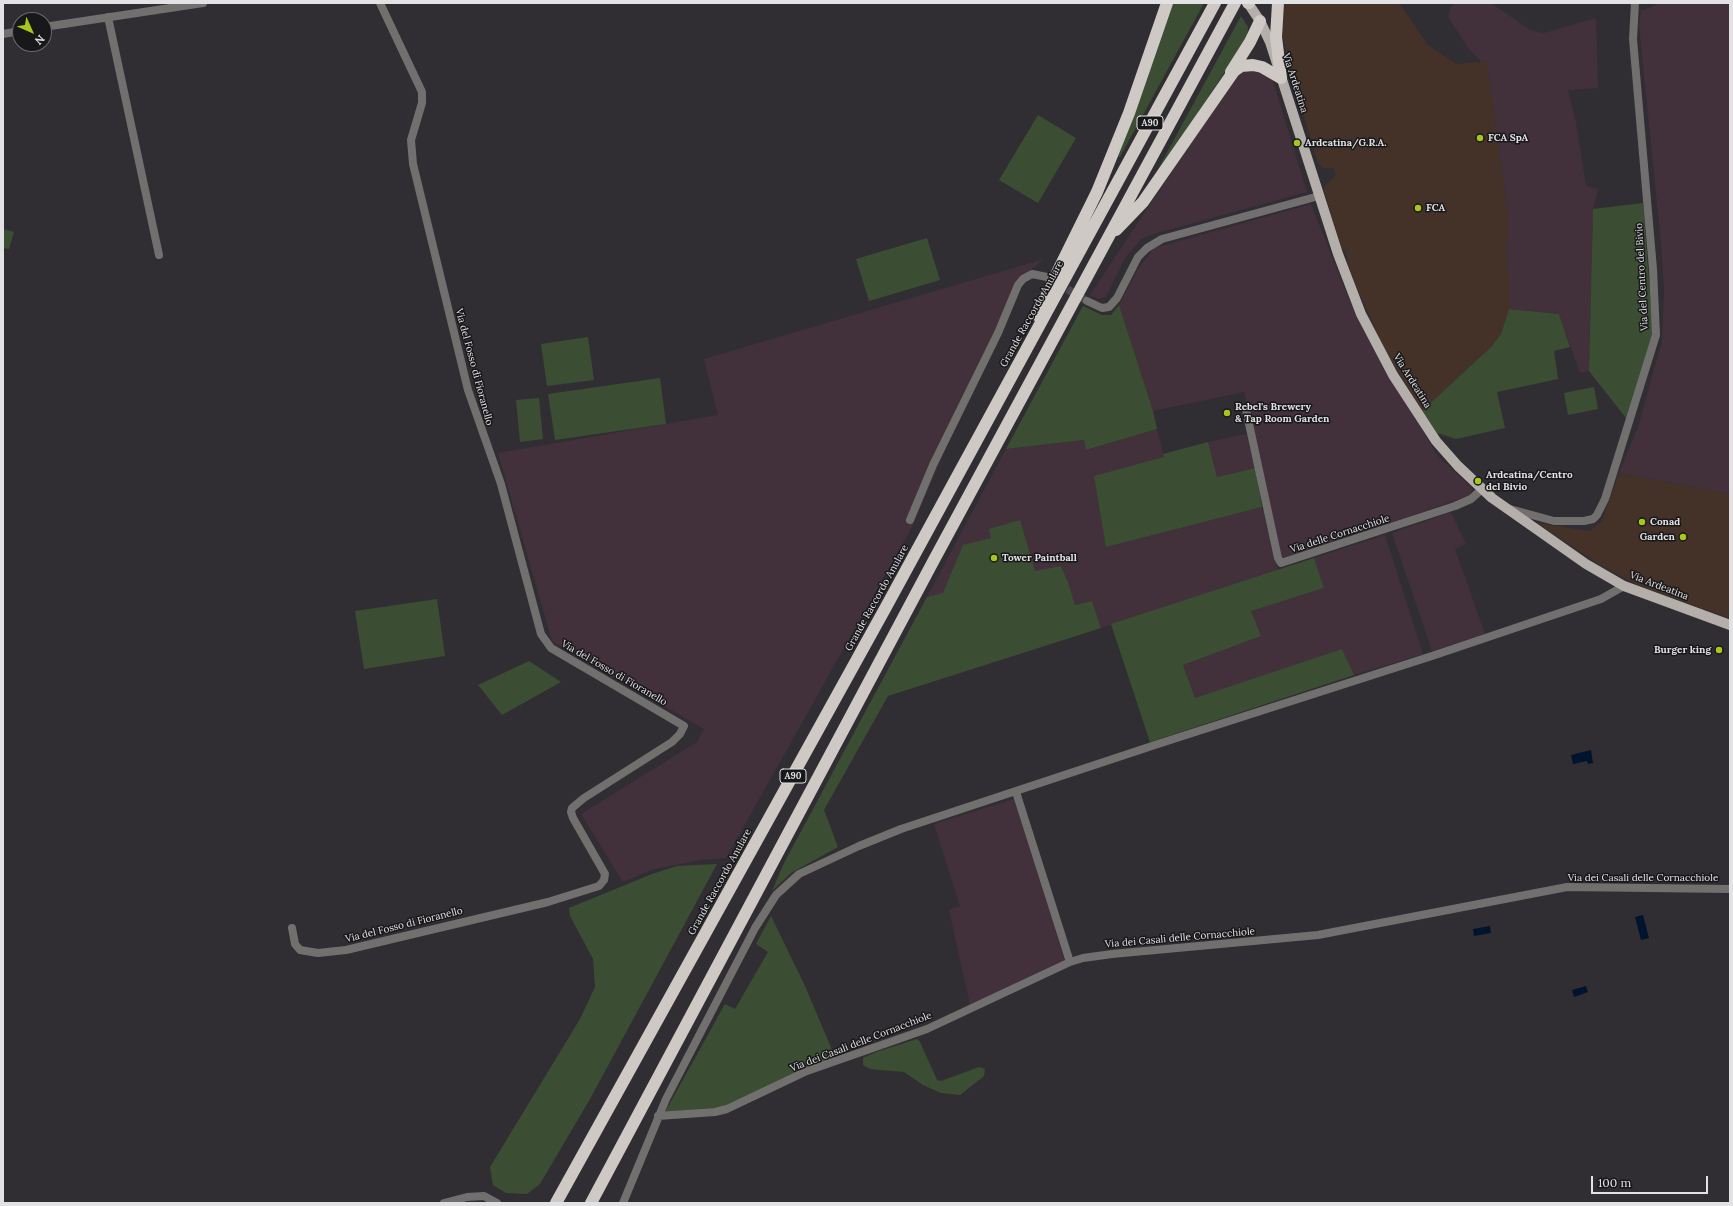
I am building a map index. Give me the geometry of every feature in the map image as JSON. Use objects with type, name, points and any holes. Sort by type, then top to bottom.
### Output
[{"type":"highway","points":[[1028,348],[1045,298],[1090,207],[1124,127],[1167,3]]},
{"type":"highway","name":"Grande Raccordo Anulare","points":[[556,1203],[1028,348],[1215,3]]},
{"type":"highway","name":"A90","points":[[591,1203],[1235,3]]},
{"type":"highway","points":[[1278,3],[1276,37],[1281,78]]},
{"type":"highway","points":[[1108,238],[1143,202],[1225,81],[1250,42],[1260,21]]},
{"type":"highway","points":[[1225,81],[1237,68],[1249,64],[1262,67],[1281,78]]},
{"type":"main road","name":"Via Ardeatina","points":[[1248,3],[1260,21],[1270,42],[1338,254],[1361,314],[1386,363],[1408,400],[1436,441],[1458,466],[1482,489],[1504,507],[1586,564],[1624,586],[1730,625]]},
{"type":"street","points":[[52,26],[203,3]]},
{"type":"street","name":"Via del Fosso di Fioranello","points":[[292,928],[295,944],[300,950],[318,953],[346,950],[548,902],[599,886],[604,880],[605,874],[573,818],[571,812],[572,808],[584,798],[672,742],[680,734],[684,726],[551,648],[541,634],[500,484],[468,390],[412,159],[412,135],[422,103],[422,92],[380,3]]},
{"type":"street","name":"Via del Centro del Bivio","points":[[1504,507],[1554,521],[1584,522],[1594,519],[1605,499],[1656,335],[1653,269],[1633,39],[1635,3]]},
{"type":"street","points":[[108,18],[159,255]]},
{"type":"street","points":[[1087,301],[1102,308],[1109,307],[1117,298],[1135,262],[1147,248],[1157,242],[1169,237],[1319,196]]},
{"type":"street","points":[[910,520],[933,464],[998,332],[1018,285],[1022,279],[1032,274],[1047,277]]},
{"type":"street","name":"Via delle Cornacchiole","points":[[1246,410],[1278,558],[1281,563],[1455,506],[1471,499],[1482,489]]},
{"type":"street","points":[[623,1203],[658,1116],[755,928],[769,904],[783,887],[805,871],[859,846],[901,829],[1548,617],[1601,599],[1624,586]]},
{"type":"street","points":[[1016,792],[1070,962]]},
{"type":"street","name":"Via dei Casali delle Cornacchiole","points":[[658,1116],[715,1112],[727,1109],[807,1071],[927,1029],[1070,962],[1090,957],[1318,935],[1567,887],[1730,889]]},
{"type":"street","points":[[444,1203],[467,1197],[484,1196],[497,1203]]},
{"type":"shaded area","name":"FCA","points":[[1284,3],[1399,3],[1428,45],[1456,64],[1487,61],[1509,223],[1506,252],[1509,279],[1509,309],[1501,334],[1491,347],[1422,411],[1383,346],[1356,286],[1347,261],[1348,259],[1345,250],[1342,249],[1324,191],[1325,186],[1336,175],[1333,168],[1323,168],[1318,163],[1300,104],[1281,29]]},
{"type":"shaded area","points":[[1454,3],[1491,3],[1530,30],[1544,33],[1596,18],[1598,88],[1568,90],[1576,123],[1586,186],[1598,189],[1593,209],[1589,371],[1580,373],[1559,314],[1509,309],[1509,279],[1506,252],[1509,223],[1487,61],[1481,61],[1469,49],[1448,17],[1450,8]]},
{"type":"shaded area","points":[[1660,3],[1730,3],[1730,494],[1619,473],[1638,427],[1662,341],[1664,290],[1661,243],[1639,25],[1641,11]]},
{"type":"shaded area","points":[[1247,70],[1256,71],[1272,78],[1307,192],[1157,233],[1141,239],[1124,260],[1106,297],[1098,299],[1090,295],[1231,82],[1240,73]]},
{"type":"shaded area","points":[[1311,204],[1349,299],[1419,425],[1437,455],[1473,489],[1468,496],[1288,558],[1282,557],[1281,554],[1244,392],[1153,411],[1119,305],[1138,269],[1154,248]]},
{"type":"shaded area","points":[[1044,259],[1019,279],[912,527],[726,858],[701,860],[654,869],[623,882],[581,814],[697,742],[704,729],[552,641],[498,453],[718,415],[704,359]]},
{"type":"shaded area","points":[[1157,429],[1164,457],[1106,547],[1262,507],[1278,570],[1101,628],[1092,601],[1075,605],[1061,566],[927,597],[1006,449],[1085,440],[1087,450]]},
{"type":"shaded area","points":[[1246,434],[1255,468],[1217,477],[1208,442]]},
{"type":"shaded area","points":[[1619,473],[1730,494],[1729,618],[1640,586],[1600,565],[1537,523],[1590,531],[1602,521]]},
{"type":"shaded area","points":[[1451,512],[1466,544],[1455,549],[1485,634],[1432,651],[1392,533]]},
{"type":"shaded area","points":[[1385,535],[1423,654],[1354,675],[1342,649],[1195,698],[1183,665],[1261,636],[1250,611],[1324,588],[1314,558]]},
{"type":"shaded area","points":[[1014,799],[1065,961],[970,1005],[949,910],[960,906],[934,824]]},
{"type":"green space","points":[[1173,3],[1204,3],[1120,157],[1117,156]]},
{"type":"green space","points":[[1241,16],[1248,27],[1247,39],[1151,182]]},
{"type":"green space","points":[[1038,115],[1076,138],[1038,203],[999,180]]},
{"type":"green space","points":[[1643,203],[1653,332],[1626,418],[1589,371],[1593,209]]},
{"type":"green space","points":[[3,229],[14,232],[9,249],[3,248]]},
{"type":"green space","points":[[927,238],[940,280],[869,301],[856,259]]},
{"type":"green space","points":[[1119,305],[1153,411],[1157,429],[1086,450],[1084,440],[1006,449],[1083,306],[1102,315],[1111,315]]},
{"type":"green space","points":[[1509,309],[1559,314],[1570,347],[1554,351],[1558,379],[1497,392],[1505,428],[1456,439],[1437,433],[1422,411],[1491,347],[1501,334]]},
{"type":"green space","points":[[588,337],[594,380],[547,386],[541,344]]},
{"type":"green space","points":[[660,378],[666,424],[555,440],[548,394]]},
{"type":"green space","points":[[1594,387],[1598,409],[1568,415],[1564,393]]},
{"type":"green space","points":[[539,398],[543,439],[520,442],[516,400]]},
{"type":"green space","points":[[1208,442],[1217,477],[1255,468],[1262,507],[1106,547],[1094,476],[1164,457],[1163,454]]},
{"type":"green space","points":[[1020,520],[1035,571],[1061,566],[1075,605],[1092,601],[1101,628],[888,696],[824,810],[838,847],[791,873],[772,891],[784,863],[927,597],[943,593],[963,545],[991,538],[989,529]]},
{"type":"green space","points":[[1314,558],[1324,588],[1251,611],[1261,636],[1183,665],[1195,698],[1342,649],[1354,675],[1150,742],[1111,624]]},
{"type":"green space","points":[[437,599],[445,656],[364,669],[355,611]]},
{"type":"green space","points":[[529,661],[561,682],[502,715],[478,685]]},
{"type":"green space","points":[[717,864],[590,1099],[540,1184],[527,1194],[506,1193],[493,1185],[490,1167],[580,1019],[595,987],[593,959],[570,916],[569,908],[652,874],[677,866]]},
{"type":"green space","points":[[771,916],[805,986],[835,1057],[724,1107],[665,1112],[725,1004],[735,1009],[768,952],[756,944]]},
{"type":"green space","points":[[917,1039],[920,1042],[937,1080],[941,1081],[979,1067],[985,1069],[984,1076],[960,1095],[941,1093],[923,1085],[904,1072],[870,1069],[863,1065],[863,1058],[876,1052]]},
{"type":"water","points":[[1591,750],[1593,763],[1588,764],[1587,761],[1573,764],[1571,755]]},
{"type":"water","points":[[1643,915],[1649,938],[1641,940],[1635,917]]},
{"type":"water","points":[[1490,926],[1491,933],[1474,936],[1473,929]]},
{"type":"water","points":[[1586,986],[1588,992],[1574,997],[1572,990]]},
{"type":"tunnel","points":[[1057,283],[1087,301]]},
{"type":"place","name":"FCA SpA","points":[[1480,138]]},
{"type":"place","name":"Ardeatina/G.R.A.","points":[[1297,143]]},
{"type":"place","name":"FCA","points":[[1418,208]]},
{"type":"place","name":"Rebel's Brewery & Tap Room Garden","points":[[1227,413]]},
{"type":"place","name":"Ardeatina/Centro del Bivio","points":[[1478,481]]},
{"type":"place","name":"Conad","points":[[1642,522]]},
{"type":"place","name":"Garden","points":[[1683,537]]},
{"type":"place","name":"Tower Paintball","points":[[994,558]]},
{"type":"place","name":"Burger king","points":[[1719,650]]}]
